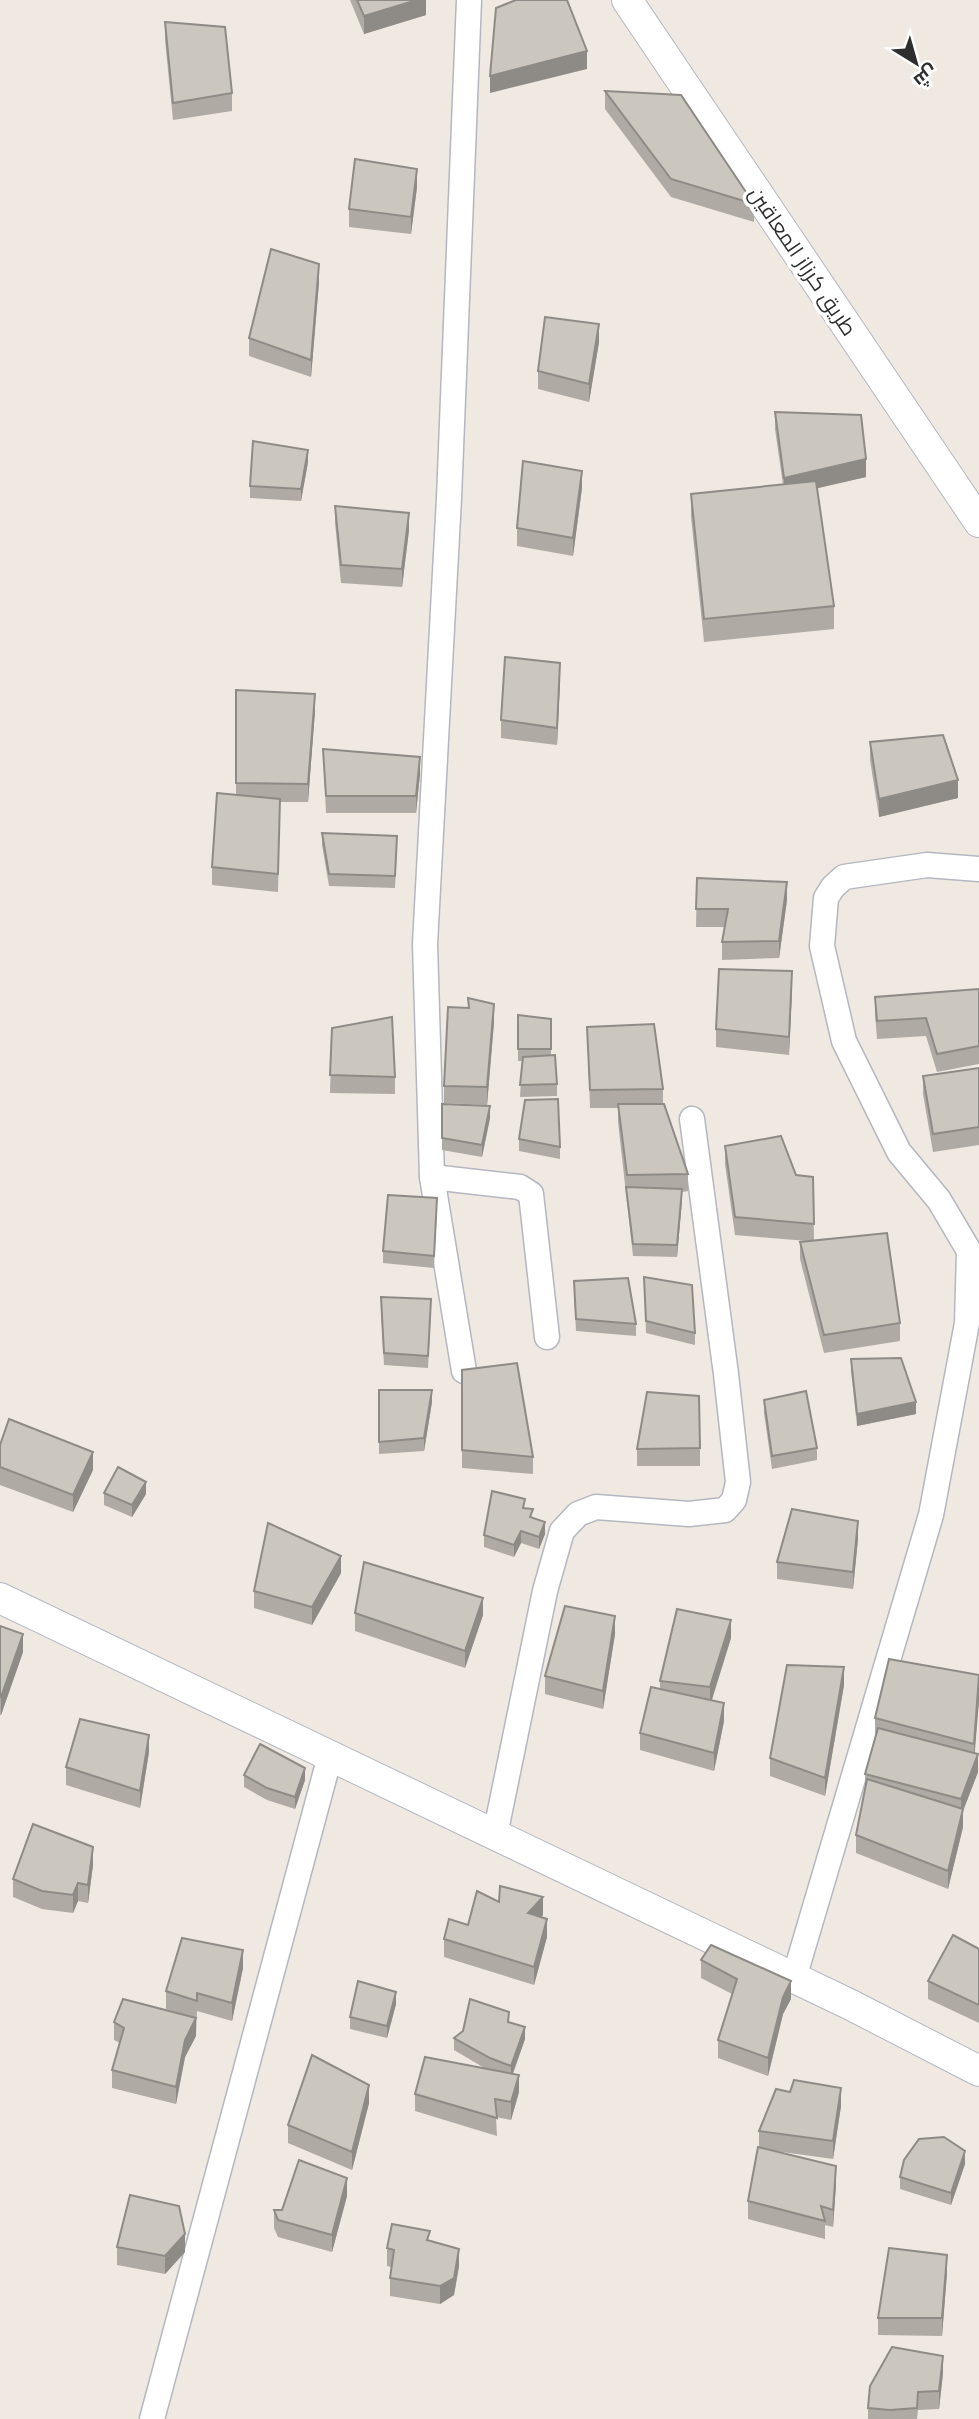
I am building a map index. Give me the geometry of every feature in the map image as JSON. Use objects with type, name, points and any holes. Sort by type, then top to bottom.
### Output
[{"type":"street","points":[[464,1371],[432,1177],[425,944],[449,498],[469,0]]},
{"type":"street","name":"طريق كرزاز المعاقين","points":[[627,0],[979,522]]},
{"type":"street","points":[[794,1978],[931,1515],[967,1323],[968,1299],[969,1251],[939,1200],[899,1152],[844,1041],[822,946],[826,898],[833,887],[845,877],[927,865],[979,869]]},
{"type":"street","points":[[495,1835],[545,1591],[562,1531],[578,1514],[596,1507],[689,1514],[725,1510],[734,1500],[737,1482],[726,1374],[692,1119]]},
{"type":"street","points":[[432,1177],[520,1187],[531,1194],[547,1337]]},
{"type":"street","points":[[0,1598],[794,1978],[979,2071]]},
{"type":"street","points":[[152,2419],[330,1756]]},
{"type":"building","points":[[357,0],[417,0],[364,16]]},
{"type":"building","points":[[516,0],[567,0],[587,51],[490,76],[496,8]]},
{"type":"building","points":[[165,22],[225,27],[232,93],[173,103]]},
{"type":"building","points":[[605,91],[681,95],[754,204],[671,179]]},
{"type":"building","points":[[355,159],[417,169],[411,217],[349,209]]},
{"type":"building","points":[[271,249],[319,264],[311,360],[249,338]]},
{"type":"building","points":[[545,317],[599,324],[589,384],[538,371]]},
{"type":"building","points":[[775,412],[861,415],[866,459],[784,478]]},
{"type":"building","points":[[253,441],[308,450],[301,489],[250,486]]},
{"type":"building","points":[[523,461],[582,471],[573,538],[517,528]]},
{"type":"building","points":[[816,481],[834,606],[704,619],[691,494]]},
{"type":"building","points":[[335,506],[409,513],[402,569],[341,565]]},
{"type":"building","points":[[505,657],[560,663],[557,728],[501,720]]},
{"type":"building","points":[[236,690],[315,694],[308,784],[236,783]]},
{"type":"building","points":[[943,735],[958,780],[879,799],[870,742]]},
{"type":"building","points":[[323,749],[420,757],[416,796],[326,796]]},
{"type":"building","points":[[217,793],[280,799],[278,874],[212,867]]},
{"type":"building","points":[[322,833],[397,836],[395,876],[329,874]]},
{"type":"building","points":[[697,878],[787,882],[779,941],[722,942],[728,909],[696,909]]},
{"type":"building","points":[[719,969],[792,971],[789,1037],[716,1029]]},
{"type":"building","points":[[979,989],[979,1046],[937,1054],[926,1018],[877,1021],[875,997]]},
{"type":"building","points":[[468,998],[494,1004],[487,1087],[444,1086],[448,1007],[469,1008]]},
{"type":"building","points":[[518,1015],[551,1019],[551,1049],[518,1049]]},
{"type":"building","points":[[392,1017],[395,1077],[330,1075],[332,1028]]},
{"type":"building","points":[[654,1024],[663,1089],[590,1090],[587,1027]]},
{"type":"building","points":[[555,1055],[557,1084],[520,1085],[523,1057]]},
{"type":"building","points":[[979,1068],[979,1127],[933,1134],[923,1076]]},
{"type":"building","points":[[558,1099],[560,1147],[519,1139],[525,1100]]},
{"type":"building","points":[[442,1104],[490,1106],[482,1145],[442,1138]]},
{"type":"building","points":[[618,1104],[664,1104],[688,1174],[627,1175]]},
{"type":"building","points":[[781,1136],[796,1175],[813,1177],[814,1224],[735,1217],[725,1146]]},
{"type":"building","points":[[626,1187],[682,1189],[677,1245],[633,1244]]},
{"type":"building","points":[[388,1195],[437,1198],[434,1256],[383,1251]]},
{"type":"building","points":[[887,1233],[900,1323],[824,1335],[800,1242]]},
{"type":"building","points":[[644,1277],[692,1285],[695,1333],[646,1321]]},
{"type":"building","points":[[628,1278],[636,1324],[576,1319],[574,1281]]},
{"type":"building","points":[[381,1297],[431,1299],[428,1356],[384,1353]]},
{"type":"building","points":[[901,1358],[916,1402],[857,1414],[851,1359]]},
{"type":"building","points":[[517,1363],[533,1457],[462,1450],[462,1370]]},
{"type":"building","points":[[379,1390],[432,1390],[424,1438],[379,1442]]},
{"type":"building","points":[[806,1391],[817,1448],[772,1456],[764,1400]]},
{"type":"building","points":[[647,1392],[699,1396],[700,1448],[637,1449]]},
{"type":"building","points":[[9,1419],[93,1452],[73,1495],[0,1467],[0,1445]]},
{"type":"building","points":[[118,1467],[146,1482],[132,1505],[104,1493]]},
{"type":"building","points":[[492,1491],[525,1499],[523,1508],[533,1509],[530,1517],[545,1522],[539,1537],[521,1531],[514,1545],[484,1535]]},
{"type":"building","points":[[792,1509],[858,1521],[853,1572],[777,1562]]},
{"type":"building","points":[[268,1523],[341,1556],[312,1607],[254,1591]]},
{"type":"building","points":[[364,1562],[483,1598],[465,1651],[355,1613]]},
{"type":"building","points":[[565,1606],[615,1616],[603,1691],[545,1676]]},
{"type":"building","points":[[677,1609],[731,1620],[710,1687],[660,1681]]},
{"type":"building","points":[[0,1626],[23,1634],[1,1697],[0,1697]]},
{"type":"building","points":[[889,1659],[979,1675],[974,1744],[875,1718]]},
{"type":"building","points":[[787,1665],[844,1667],[825,1778],[770,1758]]},
{"type":"building","points":[[651,1687],[724,1703],[714,1753],[640,1733]]},
{"type":"building","points":[[80,1719],[149,1735],[140,1791],[66,1767]]},
{"type":"building","points":[[878,1728],[978,1754],[961,1799],[865,1774]]},
{"type":"building","points":[[260,1744],[305,1768],[295,1797],[267,1788],[244,1775]]},
{"type":"building","points":[[867,1779],[963,1809],[948,1871],[856,1835]]},
{"type":"building","points":[[33,1824],[93,1847],[88,1885],[78,1883],[73,1895],[42,1891],[13,1879]]},
{"type":"building","points":[[500,1886],[543,1897],[528,1913],[547,1919],[534,1967],[444,1939],[449,1919],[468,1925],[477,1891],[499,1902]]},
{"type":"building","points":[[953,1935],[979,1949],[979,2005],[928,1981]]},
{"type":"building","points":[[182,1938],[243,1950],[232,2003],[197,1993],[197,2001],[166,1991]]},
{"type":"building","points":[[711,1945],[791,1981],[783,1997],[768,2058],[718,2040],[737,1979],[701,1960]]},
{"type":"building","points":[[358,1981],[396,1992],[387,2026],[350,2017]]},
{"type":"building","points":[[123,1999],[196,2018],[185,2040],[176,2087],[112,2070],[124,2028],[114,2022]]},
{"type":"building","points":[[470,1999],[509,2012],[508,2022],[525,2027],[511,2066],[454,2038],[463,2031]]},
{"type":"building","points":[[312,2055],[369,2085],[352,2152],[288,2125]]},
{"type":"building","points":[[425,2057],[519,2075],[511,2102],[495,2099],[497,2118],[415,2094]]},
{"type":"building","points":[[794,2080],[841,2088],[833,2141],[759,2131],[776,2089],[790,2092]]},
{"type":"building","points":[[944,2137],[965,2151],[951,2193],[900,2177],[904,2160],[919,2139]]},
{"type":"building","points":[[758,2147],[836,2166],[833,2210],[821,2206],[825,2221],[748,2201]]},
{"type":"building","points":[[299,2160],[347,2178],[332,2235],[278,2220],[274,2210],[282,2210]]},
{"type":"building","points":[[130,2195],[179,2206],[185,2234],[165,2256],[117,2247]]},
{"type":"building","points":[[392,2224],[430,2231],[427,2240],[459,2249],[454,2278],[440,2286],[390,2278],[394,2250],[387,2248]]},
{"type":"building","points":[[889,2248],[947,2255],[942,2318],[878,2318]]},
{"type":"building","points":[[892,2347],[943,2356],[939,2391],[918,2392],[917,2408],[868,2408],[870,2386]]}]
